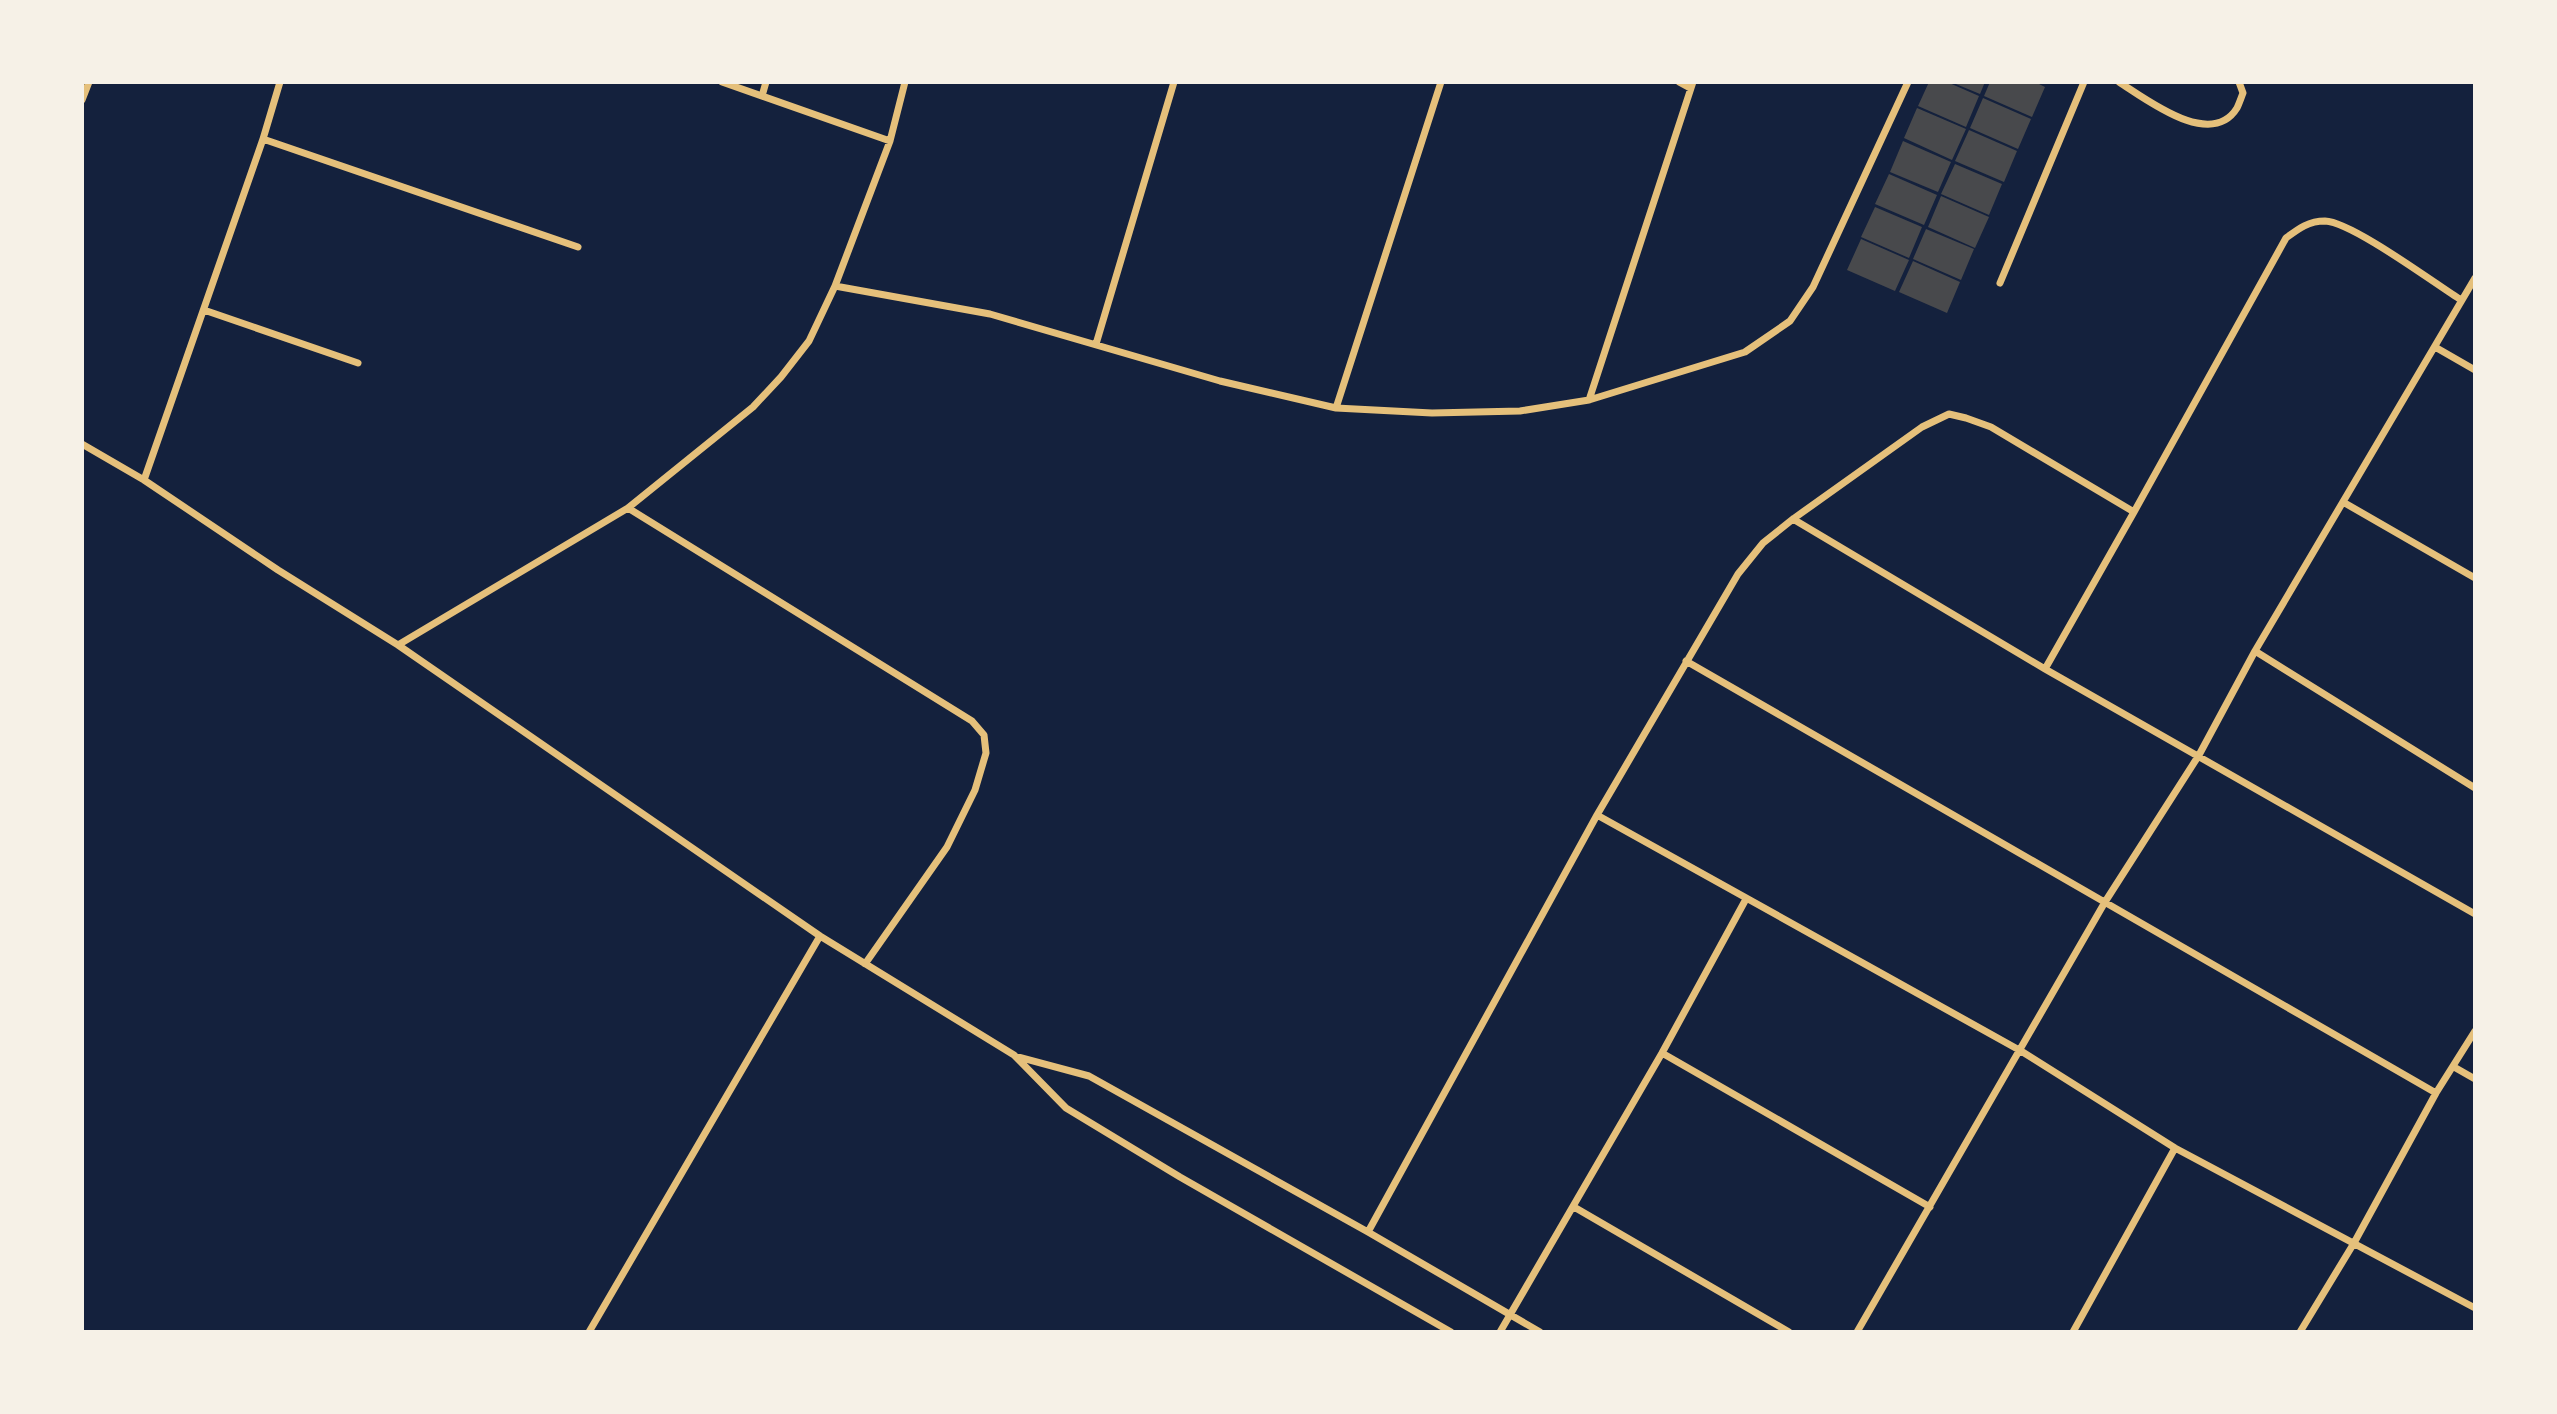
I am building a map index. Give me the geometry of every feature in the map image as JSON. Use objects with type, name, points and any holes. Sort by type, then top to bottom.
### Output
[{"type":"street","points":[[83,97],[89,82]]},
{"type":"street","points":[[144,480],[263,139],[280,82]]},
{"type":"street","points":[[722,82],[890,141]]},
{"type":"street","points":[[762,96],[766,82]]},
{"type":"street","points":[[398,645],[628,508],[753,407],[781,377],[808,341],[835,286],[890,141],[905,82]]},
{"type":"street","points":[[1096,344],[1174,82]]},
{"type":"street","points":[[1336,408],[1441,82]]},
{"type":"street","points":[[1589,400],[1691,85],[1679,82]]},
{"type":"street","points":[[835,286],[990,314],[1220,381],[1336,408],[1432,413],[1520,411],[1589,400],[1745,352],[1790,321],[1813,287],[1908,82]]},
{"type":"street","points":[[2000,283],[2084,82]]},
{"type":"street","points":[[2119,82],[2176,118],[2196,123],[2215,123],[2226,119],[2236,109],[2243,93],[2239,82]]},
{"type":"street","points":[[263,139],[578,247]]},
{"type":"street","points":[[2045,669],[2286,238],[2304,224],[2326,221],[2362,235],[2461,300]]},
{"type":"street","points":[[1857,1332],[2105,902],[2199,755],[2255,651],[2475,278]]},
{"type":"street","points":[[204,310],[358,363]]},
{"type":"street","points":[[2435,347],[2475,370]]},
{"type":"street","points":[[1368,1232],[1597,815],[1738,574],[1763,543],[1922,427],[1950,414],[1991,427],[2134,512]]},
{"type":"street","points":[[82,444],[144,480],[278,570],[398,645],[820,936],[1014,1055],[1066,1108],[1451,1332]]},
{"type":"street","points":[[2343,502],[2475,578]]},
{"type":"street","points":[[628,508],[972,721],[984,735],[986,753],[975,790],[947,847],[865,964]]},
{"type":"street","points":[[1793,519],[2045,669],[2475,914]]},
{"type":"street","points":[[2255,651],[2475,788]]},
{"type":"street","points":[[1686,661],[2436,1093]]},
{"type":"street","points":[[1597,815],[2021,1051],[2175,1148],[2475,1308]]},
{"type":"street","points":[[1500,1332],[1662,1053],[1746,899]]},
{"type":"street","points":[[589,1332],[820,936]]},
{"type":"street","points":[[2300,1332],[2354,1243],[2436,1093],[2475,1031]]},
{"type":"street","points":[[1662,1053],[1930,1207]]},
{"type":"street","points":[[1014,1055],[1089,1076],[1540,1332]]},
{"type":"street","points":[[2454,1067],[2475,1079]]},
{"type":"street","points":[[2073,1332],[2175,1148]]},
{"type":"street","points":[[1574,1207],[1789,1332]]},
{"type":"building","points":[[1929,82],[1947,82],[1979,96],[1966,127],[1918,106]]},
{"type":"building","points":[[1951,82],[1985,82],[1980,94]]},
{"type":"building","points":[[1990,82],[2035,82],[2045,87],[2032,117],[1984,96]]},
{"type":"building","points":[[1983,98],[2031,119],[2018,149],[1970,128]]},
{"type":"building","points":[[1917,108],[1966,129],[1952,160],[1904,138]]},
{"type":"building","points":[[1969,130],[2017,151],[2004,182],[1955,161]]},
{"type":"building","points":[[1903,141],[1951,162],[1938,192],[1890,172]]},
{"type":"building","points":[[1955,164],[2002,184],[1989,215],[1941,194]]},
{"type":"building","points":[[1889,174],[1937,195],[1924,225],[1875,204]]},
{"type":"building","points":[[1941,196],[1989,217],[1975,248],[1928,227]]},
{"type":"building","points":[[1875,207],[1922,227],[1909,258],[1861,237]]},
{"type":"building","points":[[1926,229],[1974,249],[1961,280],[1913,259]]},
{"type":"building","points":[[1861,239],[1909,260],[1895,291],[1847,270]]},
{"type":"building","points":[[1913,261],[1960,282],[1947,313],[1899,292]]}]
